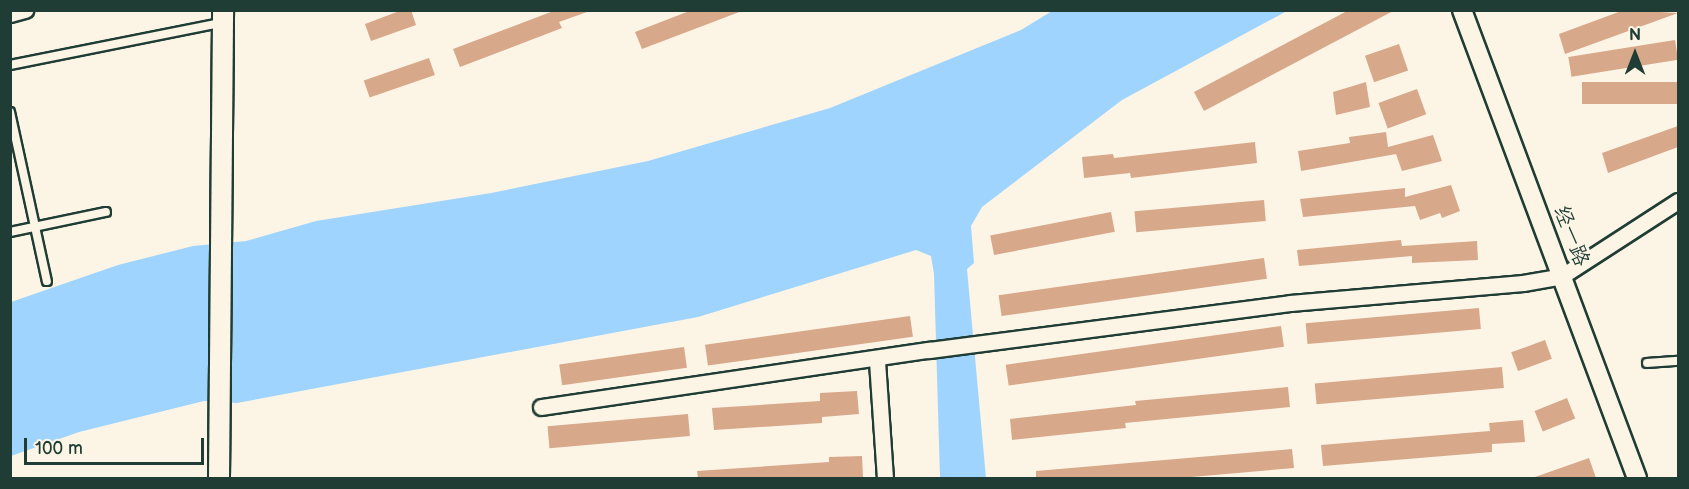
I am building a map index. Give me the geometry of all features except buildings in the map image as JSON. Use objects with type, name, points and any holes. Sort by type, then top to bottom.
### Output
[{"type":"main road","points":[[219,478],[222,17]]},
{"type":"street","points":[[10,14],[25,10]]},
{"type":"street","name":"经一路","points":[[1462,10],[1637,478]]},
{"type":"street","points":[[541,407],[877,361],[929,350],[1290,303],[1523,283],[1562,276],[1678,201]]},
{"type":"street","points":[[877,361],[885,478]]},
{"type":"lane","points":[[10,65],[222,17]]},
{"type":"lane","points":[[10,112],[47,281]]},
{"type":"lane","points":[[10,232],[106,212]]},
{"type":"lane","points":[[1647,363],[1678,361]]},
{"type":"water","points":[[1052,11],[1287,11],[1122,100],[982,207],[971,226],[974,263],[967,269],[986,478],[940,478],[934,274],[931,256],[916,250],[698,317],[237,403],[204,401],[79,432],[11,456],[11,302],[118,265],[193,246],[246,241],[316,221],[491,193],[648,161],[830,108],[1021,30]]}]
